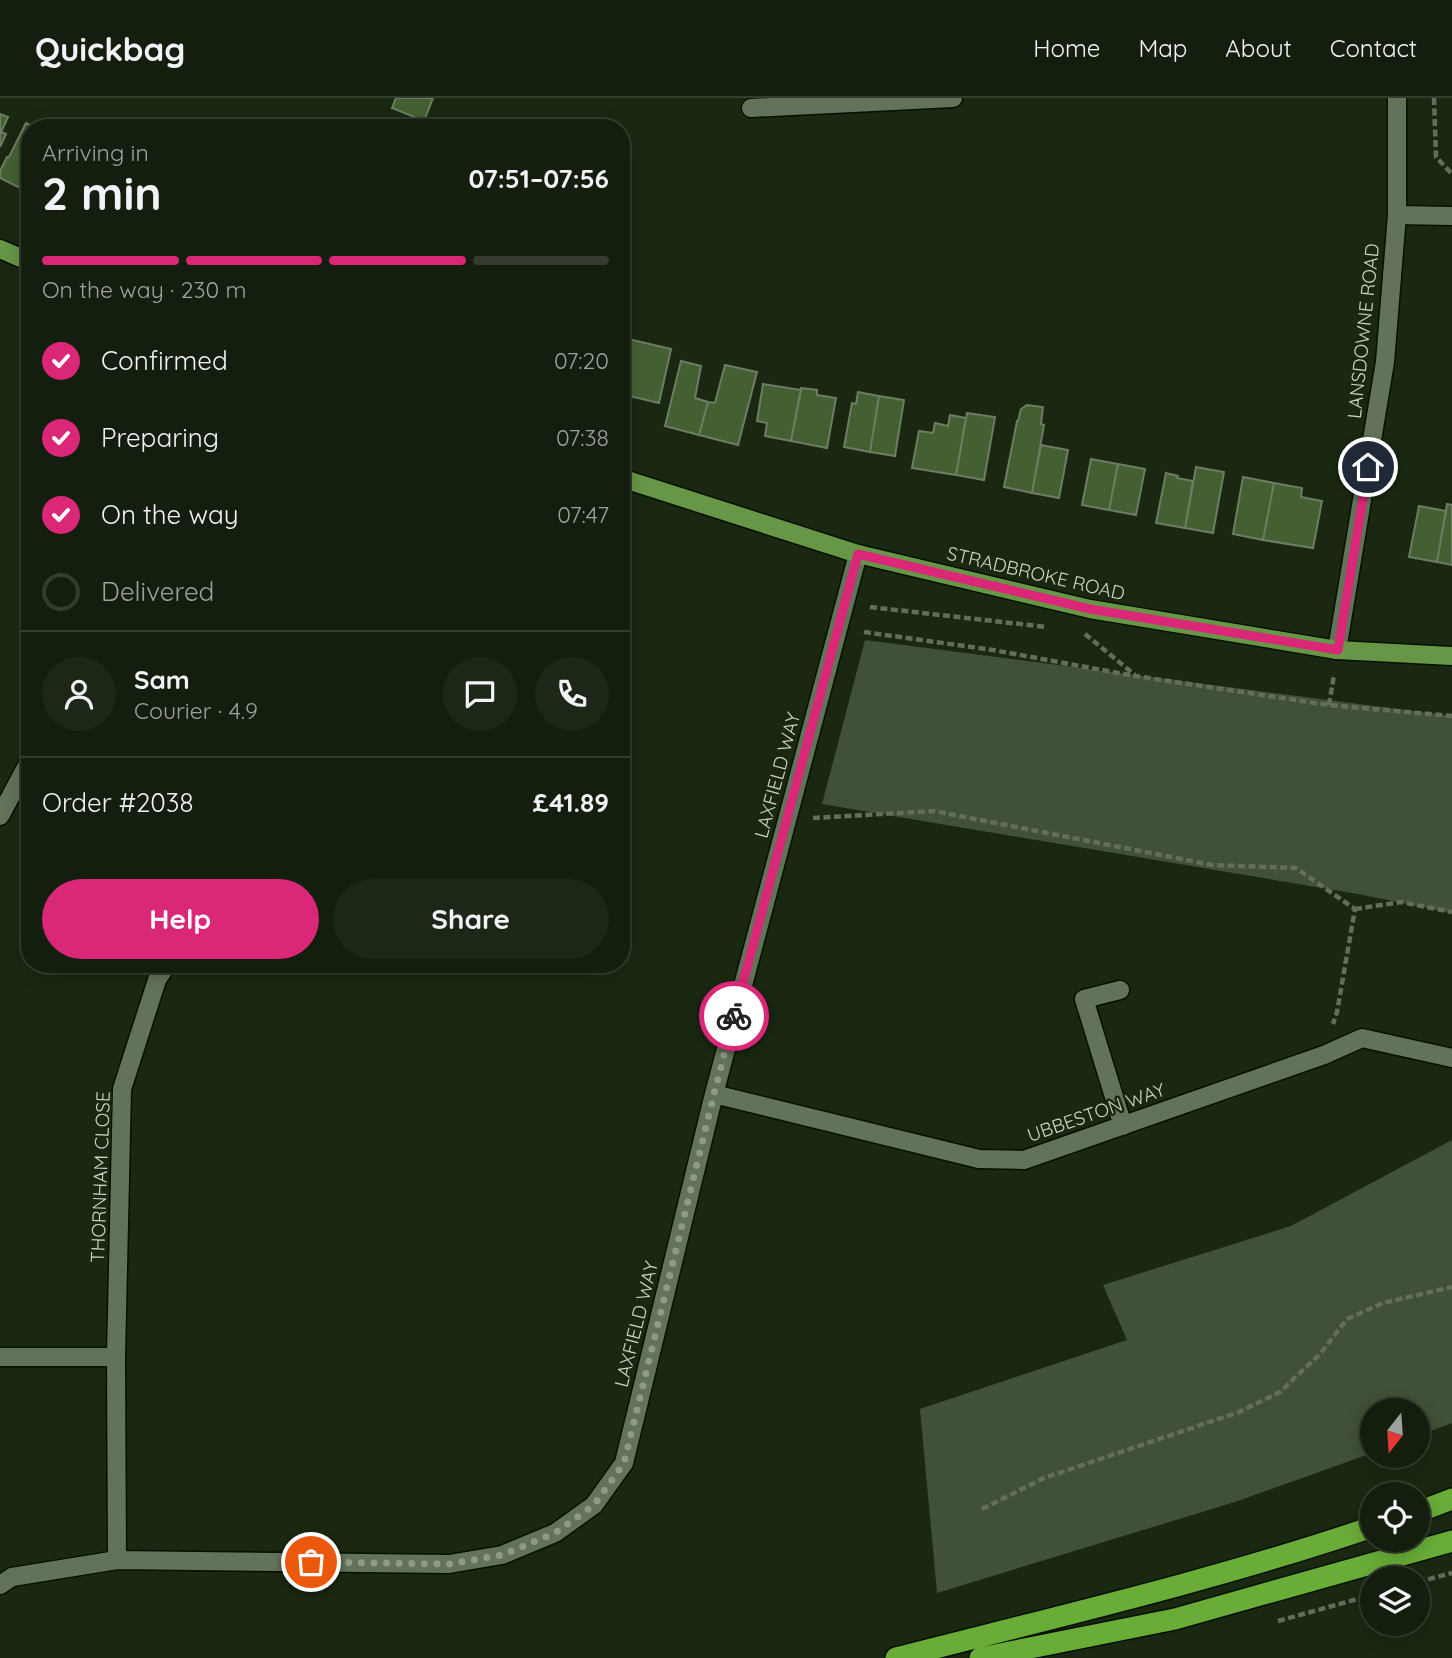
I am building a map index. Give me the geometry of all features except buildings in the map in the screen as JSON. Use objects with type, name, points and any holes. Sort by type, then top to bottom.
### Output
[{"type":"highway","points":[[1430,1507],[1452,1499]]},
{"type":"highway","points":[[896,1658],[1176,1586],[1360,1531]]},
{"type":"highway","points":[[980,1658],[1174,1619],[1452,1541]]},
{"type":"main road","points":[[0,249],[21,258]]},
{"type":"main road","name":"STRADBROKE ROAD","points":[[630,481],[858,554],[1090,609],[1338,650],[1452,656]]},
{"type":"street","points":[[751,108],[953,98]]},
{"type":"street","name":"LANSDOWNE ROAD","points":[[1338,650],[1385,362],[1396,215],[1397,98]]},
{"type":"street","points":[[1396,215],[1452,216]]},
{"type":"street","name":"LAXFIELD WAY","points":[[0,1585],[12,1577],[117,1560],[449,1564],[502,1555],[555,1533],[594,1505],[624,1463],[714,1094],[858,554]]},
{"type":"street","points":[[0,816],[21,777]]},
{"type":"street","name":"THORNHAM CLOSE","points":[[117,1560],[116,1357],[122,1089],[161,973]]},
{"type":"street","points":[[1120,990],[1084,999],[1123,1126]]},
{"type":"street","name":"UBBESTON WAY","points":[[714,1094],[979,1159],[1024,1160],[1324,1055],[1362,1038],[1452,1058]]},
{"type":"street","points":[[0,1357],[116,1357]]},
{"type":"path","points":[[1434,98],[1436,157],[1452,174]]},
{"type":"path","points":[[845,604],[1053,628]]},
{"type":"path","points":[[838,629],[993,650],[1135,676],[1329,705],[1452,716]]},
{"type":"path","points":[[1081,631],[1135,676]]},
{"type":"path","points":[[787,820],[934,811],[1212,864],[1296,868],[1355,909],[1401,902],[1452,912]]},
{"type":"path","points":[[1324,1055],[1337,1012],[1355,909]]},
{"type":"path","points":[[982,1509],[1044,1478],[1239,1412],[1280,1392],[1320,1354],[1347,1319],[1383,1303],[1452,1287]]},
{"type":"path","points":[[1430,1579],[1452,1573]]},
{"type":"green space","points":[[865,640],[1452,716],[1452,913],[1358,894],[822,804]]},
{"type":"green space","points":[[1452,1140],[1452,1423],[1430,1431],[1430,1398],[1360,1398],[1360,1457],[1238,1501],[937,1593],[920,1409],[1127,1340],[1103,1285],[1291,1226]]},
{"type":"way so far","points":[[311,1562],[449,1564],[502,1555],[555,1533],[594,1505],[624,1463],[734,1016]]},
{"type":"route","points":[[734,1016],[858,554],[1090,609],[1338,650],[1368,467]]}]
